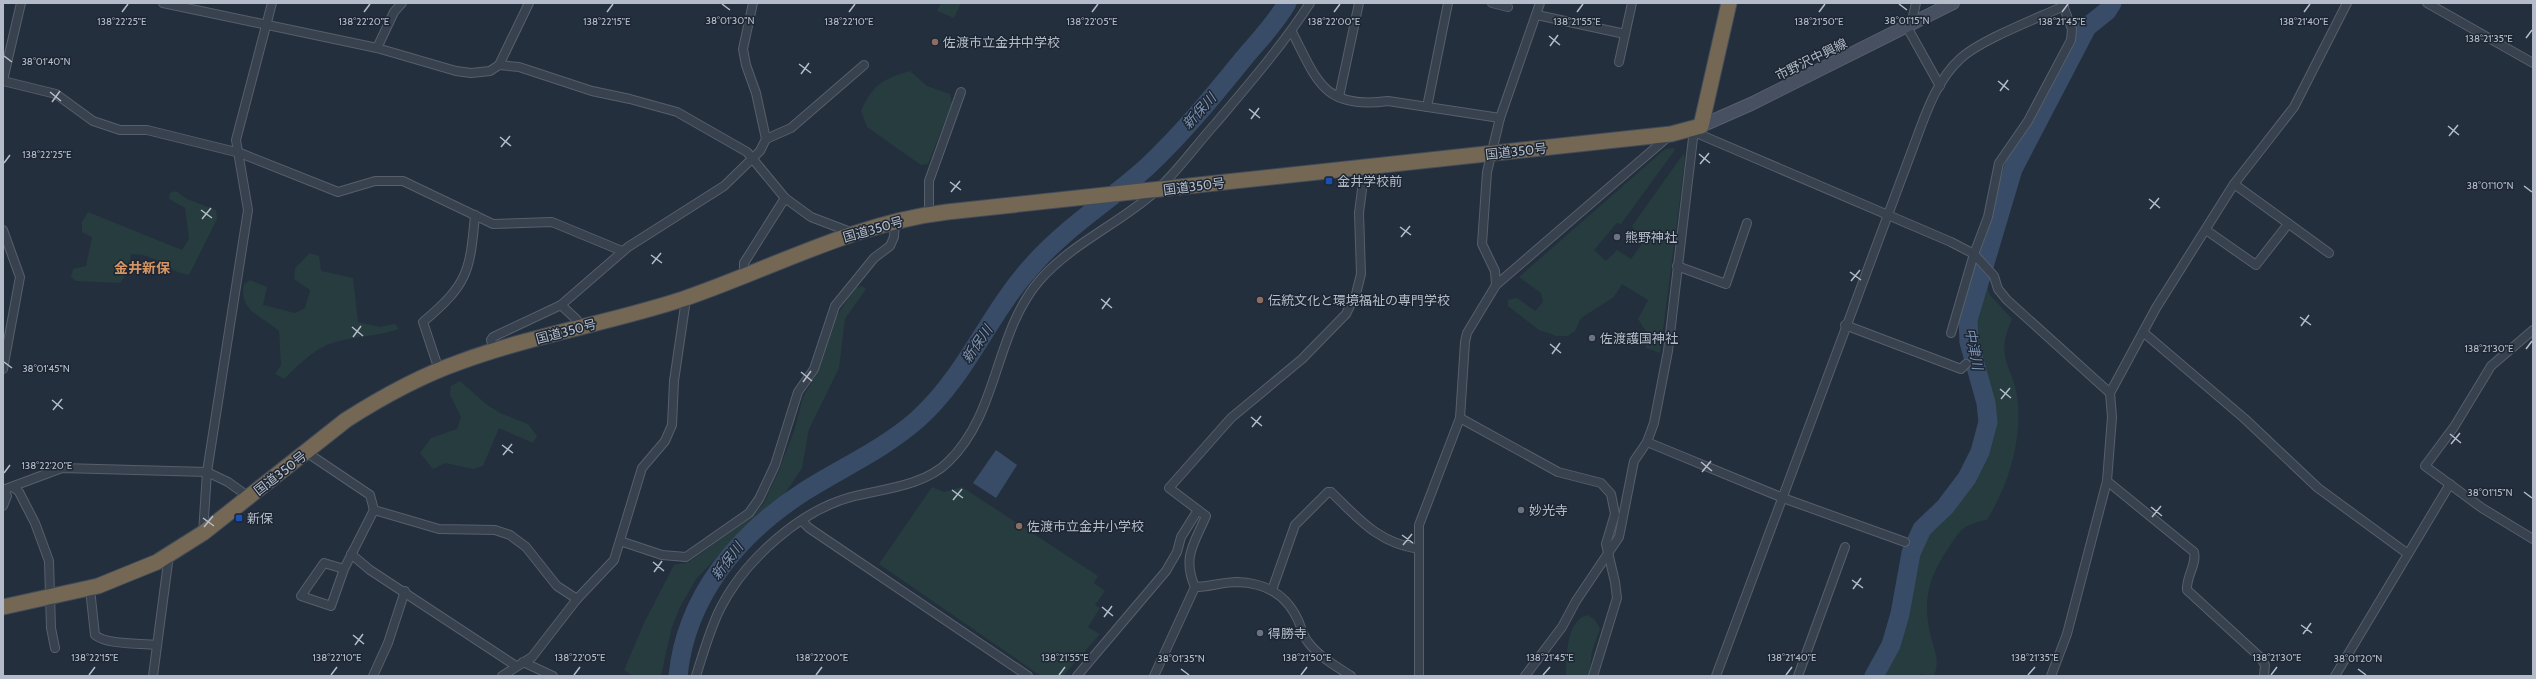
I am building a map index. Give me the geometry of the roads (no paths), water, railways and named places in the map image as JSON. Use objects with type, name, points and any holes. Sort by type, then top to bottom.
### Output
[{"type":"highway","points":[[1701,126],[1729,3]]},
{"type":"highway","name":"国道350号","points":[[3,607],[90,588],[121,578],[168,555],[203,532],[306,452],[370,405],[439,370],[494,350],[683,299],[854,233],[895,221],[929,215],[1366,166],[1492,154],[1671,134],[1701,126]]},
{"type":"main road","name":"市野沢中興線","points":[[1701,126],[1751,104],[1953,3]]},
{"type":"street","points":[[21,3],[3,81],[56,94],[93,121],[120,130],[146,130],[240,153],[338,192],[375,181],[403,181],[493,224],[552,222],[622,251]]},
{"type":"street","points":[[163,3],[267,23],[377,48],[471,73],[490,71],[499,64],[529,3]]},
{"type":"street","points":[[203,532],[207,472],[248,210],[240,153],[236,140],[272,3]]},
{"type":"street","points":[[377,48],[394,12],[402,3]]},
{"type":"street","points":[[494,350],[491,340],[493,336],[561,305],[622,251],[724,186],[760,151],[766,139],[756,93],[746,65],[743,49],[753,3]]},
{"type":"street","points":[[696,676],[720,609],[739,579],[778,537],[834,502],[929,478],[959,451],[975,428],[986,407],[1002,350],[1022,305],[1038,282],[1078,245],[1117,220],[1150,191],[1292,32],[1310,3]]},
{"type":"street","points":[[1339,97],[1359,3]]},
{"type":"street","points":[[1427,107],[1448,3]]},
{"type":"street","points":[[1492,3],[1508,7]]},
{"type":"street","points":[[1496,285],[1495,272],[1483,250],[1481,238],[1487,172],[1500,118],[1540,3]]},
{"type":"street","points":[[1619,62],[1632,3]]},
{"type":"street","points":[[1916,3],[1909,26],[1940,86]]},
{"type":"street","points":[[2051,676],[2067,634],[2107,481],[2112,417],[2110,392],[2143,332],[2234,184],[2294,107],[2347,3]]},
{"type":"street","points":[[2427,3],[2533,63]]},
{"type":"street","points":[[1716,676],[1924,119],[1940,86],[1960,58],[1974,48],[2063,5],[2072,29],[2071,40],[2028,121],[1999,163],[1988,217],[1974,254],[1951,333]]},
{"type":"street","points":[[1537,15],[1625,34]]},
{"type":"street","points":[[1292,32],[1320,86],[1329,93],[1339,97],[1372,103],[1388,100],[1500,118]]},
{"type":"street","points":[[499,64],[519,67],[592,91],[630,98],[677,112],[722,137],[753,159],[785,198],[811,217],[854,233]]},
{"type":"street","points":[[766,139],[791,128],[864,65]]},
{"type":"street","points":[[929,215],[927,198],[932,169],[961,92]]},
{"type":"street","points":[[1701,126],[1701,135],[1890,213],[1974,254],[1994,276],[1998,289],[2007,300],[2110,392]]},
{"type":"street","points":[[1526,676],[1562,627],[1576,601],[1609,555],[1619,537],[1634,461],[1647,442],[1654,423],[1668,351],[1693,138],[1701,126]]},
{"type":"street","points":[[1419,676],[1421,602],[1419,525],[1460,418],[1465,342],[1473,323],[1496,285],[1671,134]]},
{"type":"street","points":[[1154,676],[1195,587],[1188,566],[1190,554],[1206,516],[1169,488],[1231,418],[1302,359],[1346,314],[1352,304],[1360,274],[1359,213],[1366,166]]},
{"type":"street","points":[[2234,184],[2329,253]]},
{"type":"street","points":[[744,275],[744,262],[785,198]]},
{"type":"street","points":[[439,370],[423,322],[455,292],[466,274],[471,261],[475,215]]},
{"type":"street","points":[[620,542],[662,555],[686,557],[750,513],[768,486],[798,392],[814,369],[835,306],[874,258],[890,246],[894,236],[895,221]]},
{"type":"street","points":[[1677,266],[1726,284],[1747,223]]},
{"type":"street","points":[[2206,230],[2256,264],[2288,224]]},
{"type":"street","points":[[3,230],[20,277],[3,369]]},
{"type":"street","points":[[502,676],[536,652],[577,600],[614,560],[642,468],[665,441],[672,425],[674,381],[685,306],[683,299]]},
{"type":"street","points":[[561,305],[577,320]]},
{"type":"street","points":[[1846,325],[1961,369],[1966,364]]},
{"type":"street","points":[[2533,330],[2491,366],[2458,422],[2425,466],[2512,528],[2533,538]]},
{"type":"street","points":[[2143,332],[2245,419],[2318,488],[2408,554]]},
{"type":"street","points":[[1460,418],[1558,472],[1601,483],[1611,494],[1615,502],[1615,514],[1606,544],[1617,598],[1593,676]]},
{"type":"street","points":[[1647,442],[1783,498],[1905,542]]},
{"type":"street","points":[[306,452],[370,495],[374,510],[344,569],[331,606],[301,596],[324,563],[344,569]]},
{"type":"street","points":[[3,506],[7,496],[3,489],[13,487],[62,468],[207,472],[228,482],[249,497]]},
{"type":"street","points":[[2107,481],[2194,552],[2196,558],[2188,577],[2187,590],[2261,658],[2265,665],[2264,676]]},
{"type":"street","points":[[2335,676],[2450,484]]},
{"type":"street","points":[[13,487],[19,492],[35,523],[49,561],[51,628],[55,648]]},
{"type":"street","points":[[1272,590],[1295,525],[1328,492],[1331,492],[1371,531],[1398,546],[1419,549]]},
{"type":"street","points":[[374,510],[439,529],[496,530],[510,535],[526,547],[557,586],[577,600]]},
{"type":"street","points":[[1077,676],[1166,571],[1176,552],[1181,537],[1198,510]]},
{"type":"street","points":[[802,521],[809,528],[1028,676]]},
{"type":"street","points":[[1798,676],[1845,547]]},
{"type":"street","points":[[351,554],[370,570],[519,664],[553,676]]},
{"type":"street","points":[[162,676],[153,675],[168,555]]},
{"type":"street","points":[[1195,587],[1211,587],[1236,582],[1272,590],[1290,603],[1307,642],[1327,661],[1351,676]]},
{"type":"street","points":[[90,588],[95,635],[98,638],[106,641],[156,644]]},
{"type":"street","points":[[373,676],[388,643],[405,591]]},
{"type":"water","points":[[996,450],[1017,465],[996,498],[973,483]]},
{"type":"waterway","name":"新保川","points":[[678,676],[683,647],[692,619],[704,593],[720,569],[738,547],[758,526],[781,508],[805,491],[891,440],[918,419],[935,402],[950,383],[1017,284],[1032,266],[1059,239],[1148,166],[1174,140],[1210,100],[1278,18],[1287,3]]},
{"type":"waterway","name":"中津川","points":[[1874,676],[1891,645],[1900,614],[1911,553],[1922,529],[1945,507],[1967,478],[1980,452],[1988,422],[1986,403],[1969,342],[1968,320],[2013,169],[2087,27],[2107,11],[2112,3]]},
{"type":"place","name":"佐渡市立金井中学校","points":[[935,42]]},
{"type":"place","name":"金井学校前","points":[[1329,181]]},
{"type":"place","name":"熊野神社","points":[[1617,237]]},
{"type":"place","name":"伝統文化と環境福祉の専門学校","points":[[1260,300]]},
{"type":"place","name":"佐渡護国神社","points":[[1592,338]]},
{"type":"place","name":"妙光寺","points":[[1521,510]]},
{"type":"place","name":"新保","points":[[239,518]]},
{"type":"place","name":"佐渡市立金井小学校","points":[[1019,526]]},
{"type":"place","name":"得勝寺","points":[[1260,633]]},
{"type":"district","name":"金井新保","points":[[142,268]]}]
